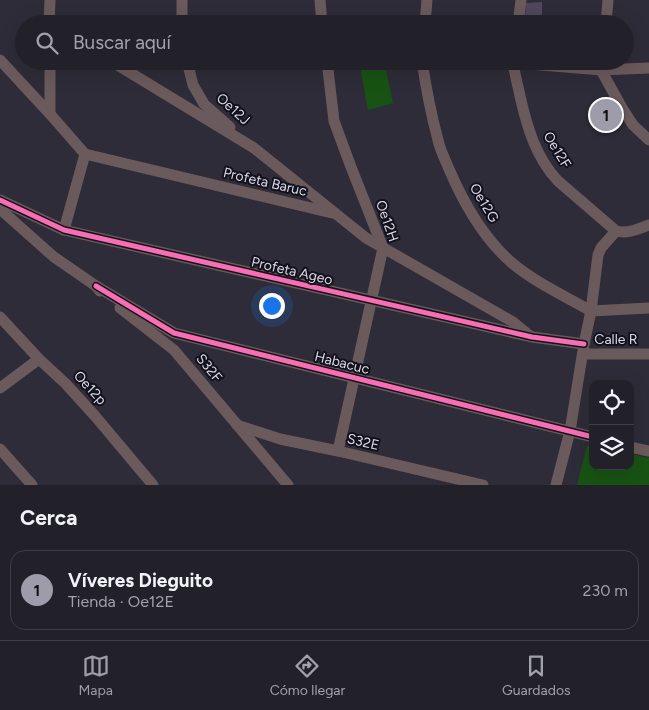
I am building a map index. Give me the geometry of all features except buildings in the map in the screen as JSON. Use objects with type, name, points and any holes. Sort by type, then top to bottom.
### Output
[{"type":"street","points":[[50,0],[50,15]]},
{"type":"street","points":[[182,0],[182,15]]},
{"type":"street","points":[[320,0],[321,15]]},
{"type":"street","points":[[426,15],[427,0]]},
{"type":"street","points":[[519,15],[521,0]]},
{"type":"street","points":[[607,15],[608,0]]},
{"type":"street","points":[[0,60],[85,154],[64,230]]},
{"type":"street","points":[[634,67],[649,68]]},
{"type":"street","points":[[50,70],[50,114]]},
{"type":"street","points":[[125,70],[254,148],[336,214]]},
{"type":"street","name":"Oe12J","points":[[189,70],[193,85],[204,104],[254,148]]},
{"type":"street","name":"Oe12H","points":[[328,70],[334,121],[383,248],[338,451]]},
{"type":"street","name":"Oe12G","points":[[424,70],[438,142],[456,185],[481,228],[497,249],[514,264],[591,311]]},
{"type":"street","name":"Oe12F","points":[[515,70],[530,134],[550,173],[616,231]]},
{"type":"street","points":[[603,70],[622,108],[633,125],[649,140]]},
{"type":"street","name":"Profeta Baruc","points":[[85,154],[336,214],[359,233],[513,322],[532,337]]},
{"type":"street","name":"Profeta Ageo","points":[[0,200],[64,230],[584,349]]},
{"type":"street","name":"S32F","points":[[0,209],[54,257],[96,286],[105,296],[174,350],[288,485]]},
{"type":"street","points":[[556,485],[570,430],[600,251],[616,231],[628,232],[649,225]]},
{"type":"street","name":"Habacuc","points":[[96,286],[174,333],[589,436]]},
{"type":"street","points":[[591,311],[649,308]]},
{"type":"street","name":"Oe12p","points":[[0,316],[95,416],[152,485]]},
{"type":"street","name":"Calle R","points":[[584,349],[649,354]]},
{"type":"street","points":[[0,388],[39,359]]},
{"type":"street","name":"S32E","points":[[237,425],[280,439],[483,485]]},
{"type":"street","points":[[634,448],[649,451]]},
{"type":"street","points":[[0,449],[32,485]]},
{"type":"green space","points":[[361,70],[386,70],[393,103],[368,110]]},
{"type":"green space","points":[[587,446],[589,446],[589,470],[634,470],[634,455],[649,458],[649,485],[577,485]]},
{"type":"cycle path","points":[[0,200],[64,230],[532,337],[584,344]]},
{"type":"cycle path","points":[[96,286],[174,333],[589,436]]},
{"type":"place","name":"Víveres Dieguito","points":[[606,115]]}]
